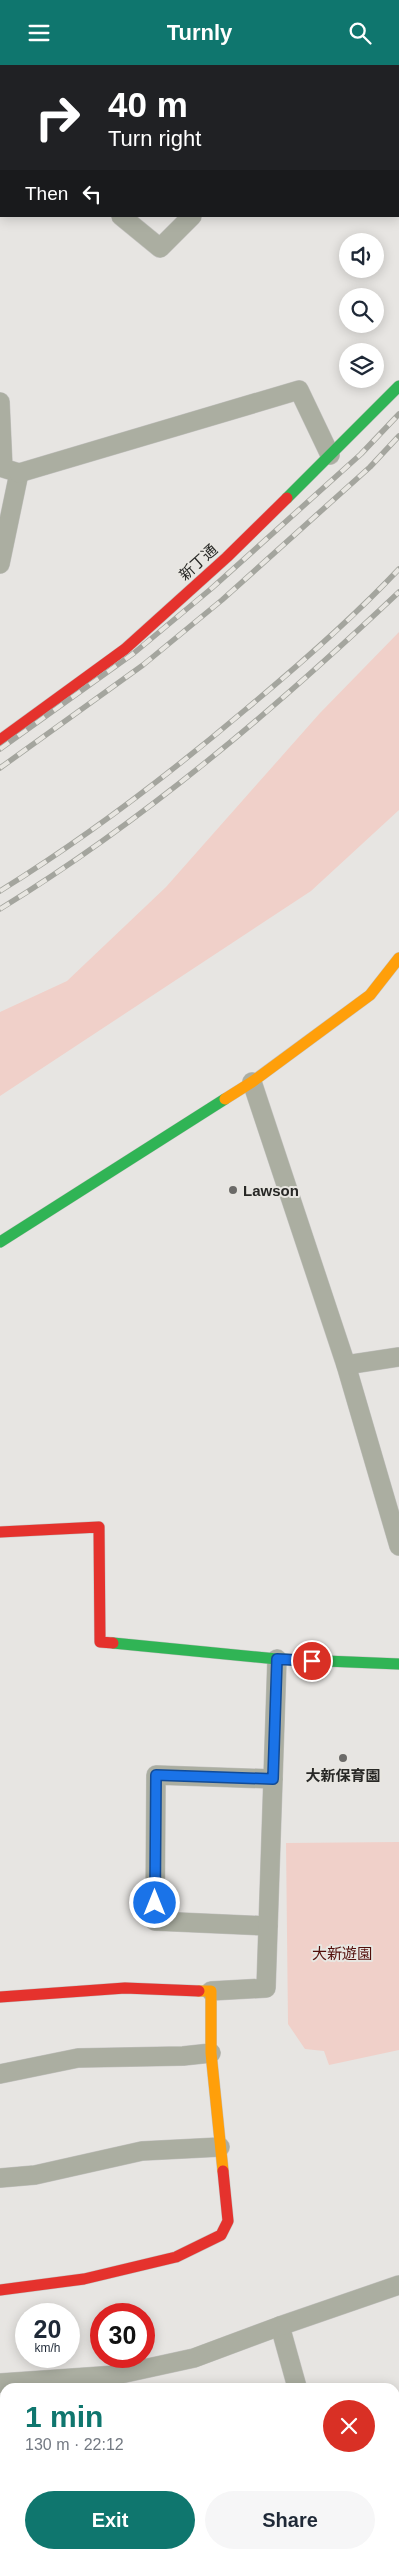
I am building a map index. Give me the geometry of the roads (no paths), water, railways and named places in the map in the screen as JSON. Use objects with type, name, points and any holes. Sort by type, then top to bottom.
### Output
[{"type":"street","points":[[122,217],[160,248],[191,217]]},
{"type":"street","name":"新丁通","points":[[0,740],[125,649],[227,557],[399,387]]},
{"type":"street","points":[[0,401],[3,468],[19,473],[299,390],[330,455]]},
{"type":"street","points":[[1,556],[19,473]]},
{"type":"street","points":[[0,1242],[252,1082],[370,995],[399,958]]},
{"type":"street","points":[[252,1082],[346,1365],[399,1546]]},
{"type":"street","points":[[346,1365],[399,1357]]},
{"type":"street","points":[[0,1532],[99,1527],[100,1642],[277,1659],[399,1664]]},
{"type":"street","points":[[0,1997],[125,1988],[211,1991],[266,1988],[277,1659]]},
{"type":"street","points":[[268,1926],[155,1921],[156,1775],[273,1779]]},
{"type":"street","points":[[0,2289],[84,2279],[121,2271],[176,2257],[221,2235],[228,2221],[211,2053],[211,1991]]},
{"type":"street","points":[[0,2074],[78,2058],[183,2056],[211,2053]]},
{"type":"street","points":[[0,2178],[35,2175],[142,2151],[220,2147]]},
{"type":"street","points":[[0,2383],[116,2381],[194,2358],[399,2285]]},
{"type":"street","points":[[280,2326],[296,2383]]},
{"type":"railway","points":[[0,749],[134,653],[212,588],[361,454],[399,414]]},
{"type":"railway","points":[[0,768],[143,665],[222,600],[370,467],[399,436]]},
{"type":"railway","points":[[0,891],[64,849],[186,759],[304,659],[399,569]]},
{"type":"railway","points":[[0,909],[54,875],[158,800],[208,761],[305,678],[399,592]]},
{"type":"place","name":"Lawson","points":[[233,1190]]},
{"type":"place","name":"大新保育園","points":[[343,1758]]},
{"type":"park label","name":"大新遊園","points":[[342,1953]]}]
